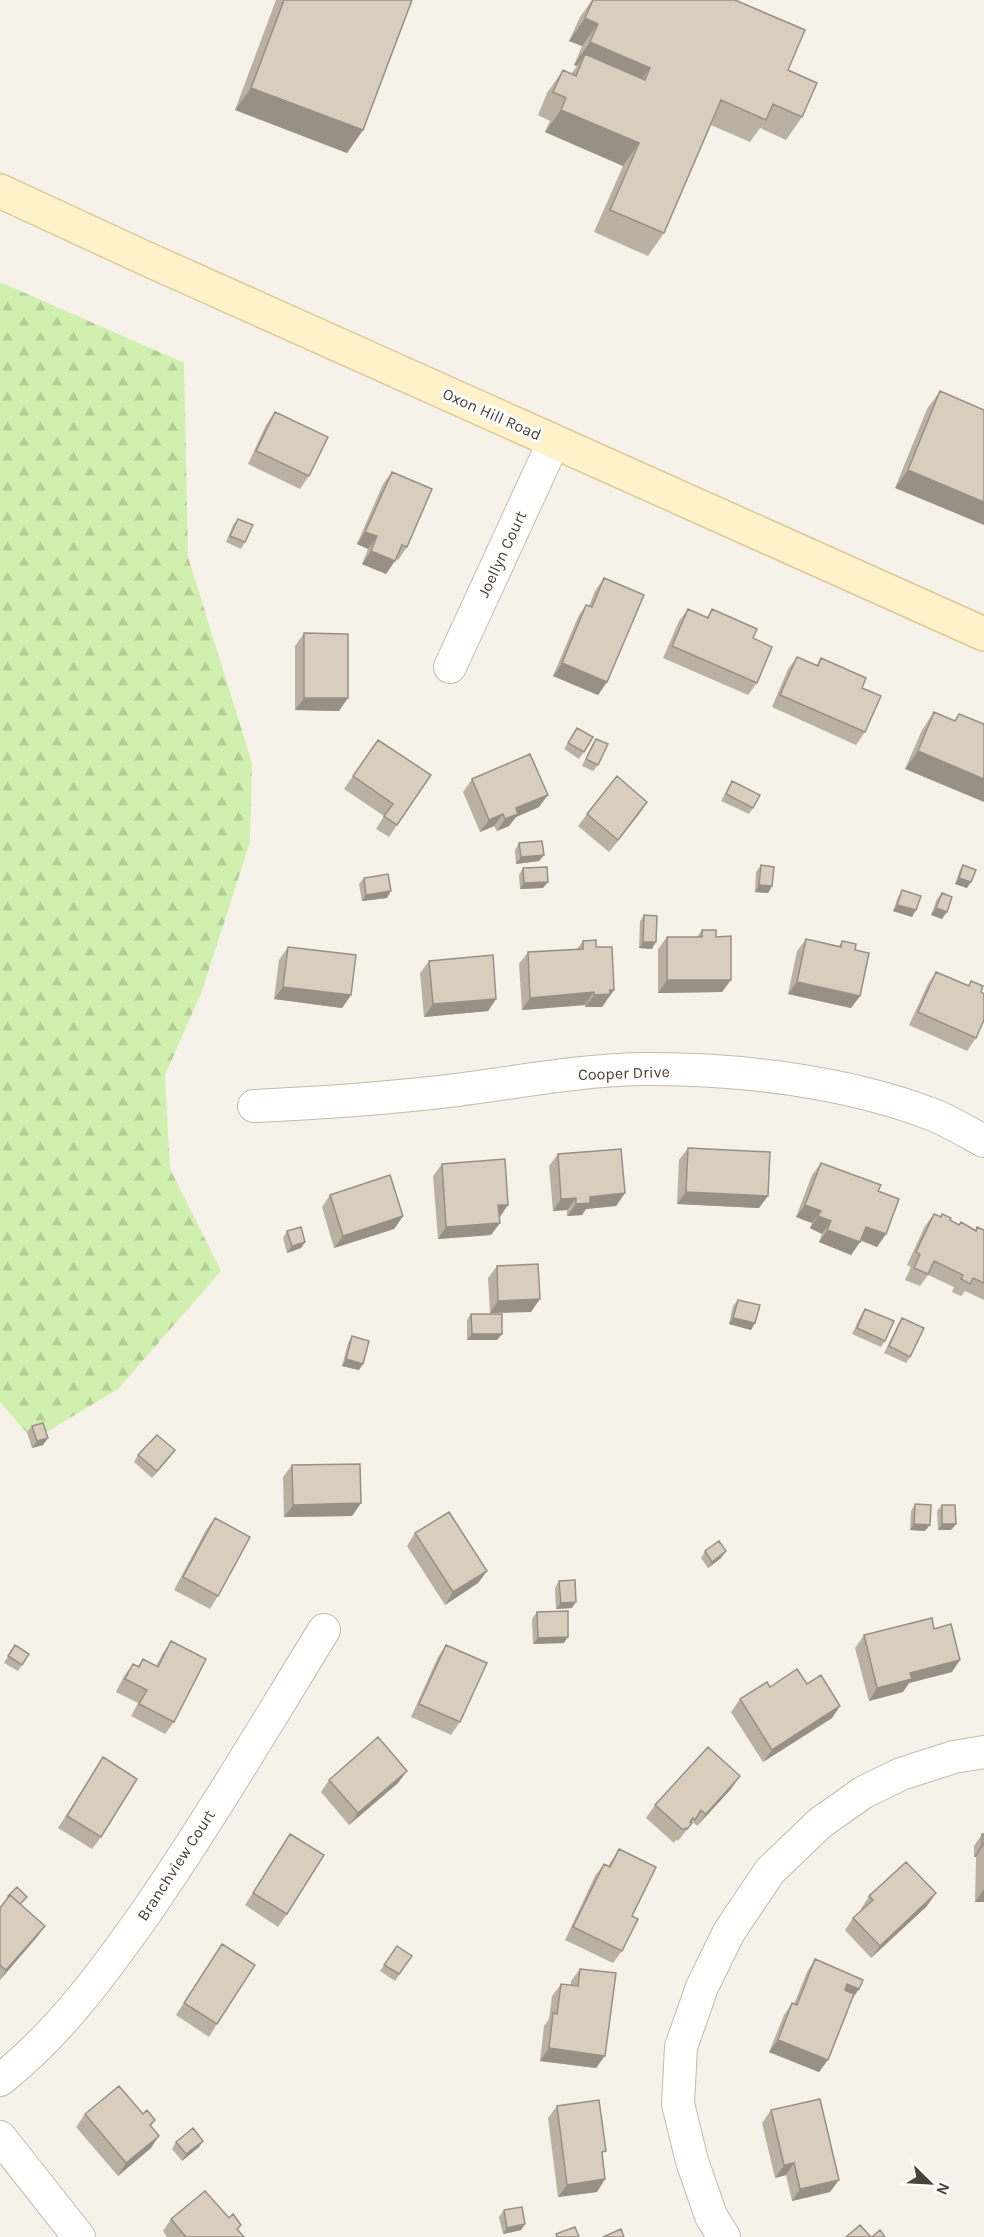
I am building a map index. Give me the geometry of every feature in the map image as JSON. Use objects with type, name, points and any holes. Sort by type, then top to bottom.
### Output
[{"type":"main road","name":"Oxon Hill Road","points":[[0,191],[984,634]]},
{"type":"street","name":"Joellyn Court","points":[[450,667],[554,441]]},
{"type":"street","name":"Cooper Drive","points":[[254,1107],[385,1097],[553,1076],[641,1069],[712,1071],[842,1088],[933,1115],[984,1141]]},
{"type":"street","name":"Branchview Court","points":[[0,2080],[16,2067],[85,1994],[130,1935],[178,1866],[324,1630]]},
{"type":"street","points":[[724,2237],[711,2216],[692,2161],[678,2104],[681,2047],[702,1987],[729,1932],[770,1871],[820,1823],[864,1792],[901,1774],[954,1757],[984,1752]]},
{"type":"street","points":[[0,2137],[79,2237]]},
{"type":"green space","points":[[0,282],[184,363],[188,557],[252,763],[250,842],[202,991],[165,1075],[170,1169],[221,1271],[118,1389],[33,1440],[0,1402]]},
{"type":"building","points":[[284,0],[412,0],[363,130],[251,88]]},
{"type":"building","points":[[593,0],[735,0],[805,30],[788,70],[817,83],[802,117],[773,104],[766,120],[721,100],[664,233],[610,210],[639,143],[561,110],[566,98],[553,92],[563,70],[576,76],[585,54],[645,80],[650,68],[590,42],[598,24],[585,18]]},
{"type":"building","points":[[940,391],[984,410],[984,502],[908,470]]},
{"type":"building","points":[[275,412],[328,437],[309,476],[256,451]]},
{"type":"building","points":[[392,472],[432,489],[407,547],[402,545],[395,561],[371,551],[377,536],[365,532]]},
{"type":"building","points":[[238,519],[253,525],[245,542],[230,536]]},
{"type":"building","points":[[604,578],[644,595],[607,682],[562,663],[586,605],[592,607]]},
{"type":"building","points":[[688,609],[708,618],[712,609],[757,629],[753,638],[772,647],[757,683],[672,646]]},
{"type":"building","points":[[304,633],[348,634],[348,698],[304,698]]},
{"type":"building","points":[[797,657],[818,666],[821,658],[866,678],[862,688],[881,696],[865,732],[780,695]]},
{"type":"building","points":[[934,712],[955,721],[959,714],[984,724],[984,779],[918,751]]},
{"type":"building","points":[[577,728],[593,737],[584,752],[568,743]]},
{"type":"building","points":[[596,739],[608,744],[598,765],[586,759]]},
{"type":"building","points":[[378,740],[431,775],[397,825],[384,816],[393,804],[353,776]]},
{"type":"building","points":[[530,754],[548,795],[516,808],[518,814],[505,819],[503,814],[489,820],[472,779]]},
{"type":"building","points":[[617,776],[647,802],[618,840],[587,814]]},
{"type":"building","points":[[732,781],[760,795],[753,808],[726,794]]},
{"type":"building","points":[[542,841],[544,855],[521,857],[519,843]]},
{"type":"building","points":[[761,865],[774,867],[772,886],[759,885]]},
{"type":"building","points":[[963,865],[976,870],[971,882],[959,878]]},
{"type":"building","points":[[547,867],[548,882],[524,883],[523,868]]},
{"type":"building","points":[[388,874],[391,891],[366,895],[364,878]]},
{"type":"building","points":[[902,890],[921,896],[916,910],[897,905]]},
{"type":"building","points":[[942,893],[952,897],[947,912],[936,908]]},
{"type":"building","points":[[644,915],[657,916],[656,942],[643,942]]},
{"type":"building","points":[[702,930],[716,930],[716,937],[731,936],[731,980],[667,980],[667,937],[702,937]]},
{"type":"building","points":[[806,939],[841,947],[842,941],[856,944],[855,950],[869,953],[860,996],[797,982]]},
{"type":"building","points":[[596,940],[596,947],[612,947],[614,990],[610,990],[610,994],[594,995],[594,992],[530,998],[528,952],[583,949],[583,941]]},
{"type":"building","points":[[288,947],[356,955],[351,995],[283,987]]},
{"type":"building","points":[[493,955],[496,999],[433,1004],[429,961]]},
{"type":"building","points":[[936,972],[969,986],[971,981],[983,986],[981,992],[984,994],[984,1020],[976,1038],[918,1012]]},
{"type":"building","points":[[688,1148],[770,1152],[768,1196],[686,1192]]},
{"type":"building","points":[[621,1149],[625,1193],[590,1197],[590,1203],[576,1204],[576,1198],[561,1199],[558,1154]]},
{"type":"building","points":[[505,1159],[508,1205],[498,1205],[500,1223],[446,1227],[442,1164]]},
{"type":"building","points":[[821,1163],[881,1185],[878,1191],[899,1199],[886,1234],[866,1227],[860,1242],[827,1230],[831,1221],[818,1216],[821,1211],[805,1205]]},
{"type":"building","points":[[390,1175],[403,1216],[343,1236],[330,1195]]},
{"type":"building","points":[[934,1214],[941,1217],[942,1214],[959,1225],[961,1222],[976,1231],[977,1227],[984,1230],[984,1283],[973,1278],[970,1284],[961,1279],[963,1275],[934,1261],[928,1274],[914,1268],[920,1254],[916,1252]]},
{"type":"building","points":[[301,1227],[305,1242],[292,1246],[287,1231]]},
{"type":"building","points":[[538,1264],[540,1299],[498,1301],[497,1266]]},
{"type":"building","points":[[738,1300],[760,1305],[755,1323],[733,1318]]},
{"type":"building","points":[[865,1309],[894,1321],[885,1341],[857,1328]]},
{"type":"building","points":[[471,1314],[502,1314],[502,1334],[472,1334]]},
{"type":"building","points":[[902,1318],[924,1328],[910,1357],[889,1346]]},
{"type":"building","points":[[352,1336],[369,1341],[363,1364],[346,1359]]},
{"type":"building","points":[[43,1423],[48,1438],[37,1441],[32,1426]]},
{"type":"building","points":[[157,1435],[175,1450],[157,1471],[138,1455]]},
{"type":"building","points":[[360,1464],[361,1503],[293,1505],[292,1465]]},
{"type":"building","points":[[915,1504],[931,1505],[930,1525],[914,1524]]},
{"type":"building","points":[[942,1505],[955,1505],[956,1524],[942,1524]]},
{"type":"building","points":[[449,1512],[487,1571],[453,1592],[415,1533]]},
{"type":"building","points":[[215,1518],[250,1537],[218,1596],[183,1577]]},
{"type":"building","points":[[719,1541],[726,1551],[712,1562],[705,1551]]},
{"type":"building","points":[[575,1580],[576,1602],[561,1603],[559,1581]]},
{"type":"building","points":[[568,1611],[568,1637],[538,1638],[537,1612]]},
{"type":"building","points":[[932,1618],[934,1629],[951,1624],[960,1660],[910,1673],[912,1679],[877,1688],[864,1635]]},
{"type":"building","points":[[171,1641],[206,1659],[174,1722],[139,1704],[147,1690],[125,1679],[133,1664],[139,1667],[143,1659],[158,1667]]},
{"type":"building","points":[[15,1645],[29,1654],[22,1665],[8,1656]]},
{"type":"building","points":[[446,1645],[487,1663],[460,1722],[419,1704]]},
{"type":"building","points":[[797,1669],[807,1684],[821,1675],[840,1706],[772,1750],[740,1699],[767,1682],[770,1687]]},
{"type":"building","points":[[378,1737],[407,1771],[358,1813],[329,1780]]},
{"type":"building","points":[[708,1747],[740,1776],[706,1814],[701,1810],[687,1829],[683,1830],[655,1805]]},
{"type":"building","points":[[103,1757],[137,1779],[101,1837],[67,1816]]},
{"type":"building","points":[[290,1834],[324,1855],[287,1914],[253,1893]]},
{"type":"building","points":[[619,1849],[656,1867],[632,1916],[638,1919],[622,1951],[573,1927],[604,1864],[610,1867]]},
{"type":"building","points":[[906,1862],[936,1893],[880,1946],[853,1918],[873,1900],[869,1896]]},
{"type":"building","points":[[17,1887],[27,1897],[20,1904],[10,1895],[8,1896]]},
{"type":"building","points":[[10,1895],[45,1926],[6,1970],[0,1965],[0,1908]]},
{"type":"building","points":[[222,1944],[255,1965],[217,2024],[184,2003]]},
{"type":"building","points":[[397,1946],[412,1956],[399,1974],[384,1965]]},
{"type":"building","points":[[815,1959],[863,1980],[859,1989],[847,1984],[845,1990],[854,1994],[828,2060],[778,2040],[792,2003],[797,2005]]},
{"type":"building","points":[[580,1969],[616,1973],[605,2056],[549,2048],[553,2013],[557,2014],[561,1984],[578,1986]]},
{"type":"building","points":[[119,2086],[143,2114],[147,2110],[155,2120],[150,2125],[159,2136],[126,2163],[85,2114]]},
{"type":"building","points":[[820,2099],[839,2180],[800,2189],[794,2163],[784,2165],[771,2110]]},
{"type":"building","points":[[599,2100],[606,2151],[602,2152],[605,2179],[567,2185],[557,2106]]},
{"type":"building","points":[[193,2128],[203,2141],[186,2154],[176,2142]]},
{"type":"building","points":[[205,2191],[229,2218],[233,2214],[241,2225],[237,2229],[244,2237],[186,2237],[171,2219]]},
{"type":"building","points":[[522,2207],[525,2224],[507,2228],[504,2210]]},
{"type":"building","points":[[860,2225],[871,2237],[846,2237]]},
{"type":"building","points":[[575,2227],[579,2237],[557,2237],[556,2234]]},
{"type":"building","points":[[621,2229],[624,2237],[603,2237]]},
{"type":"building","points":[[880,2230],[885,2237],[872,2237]]}]
